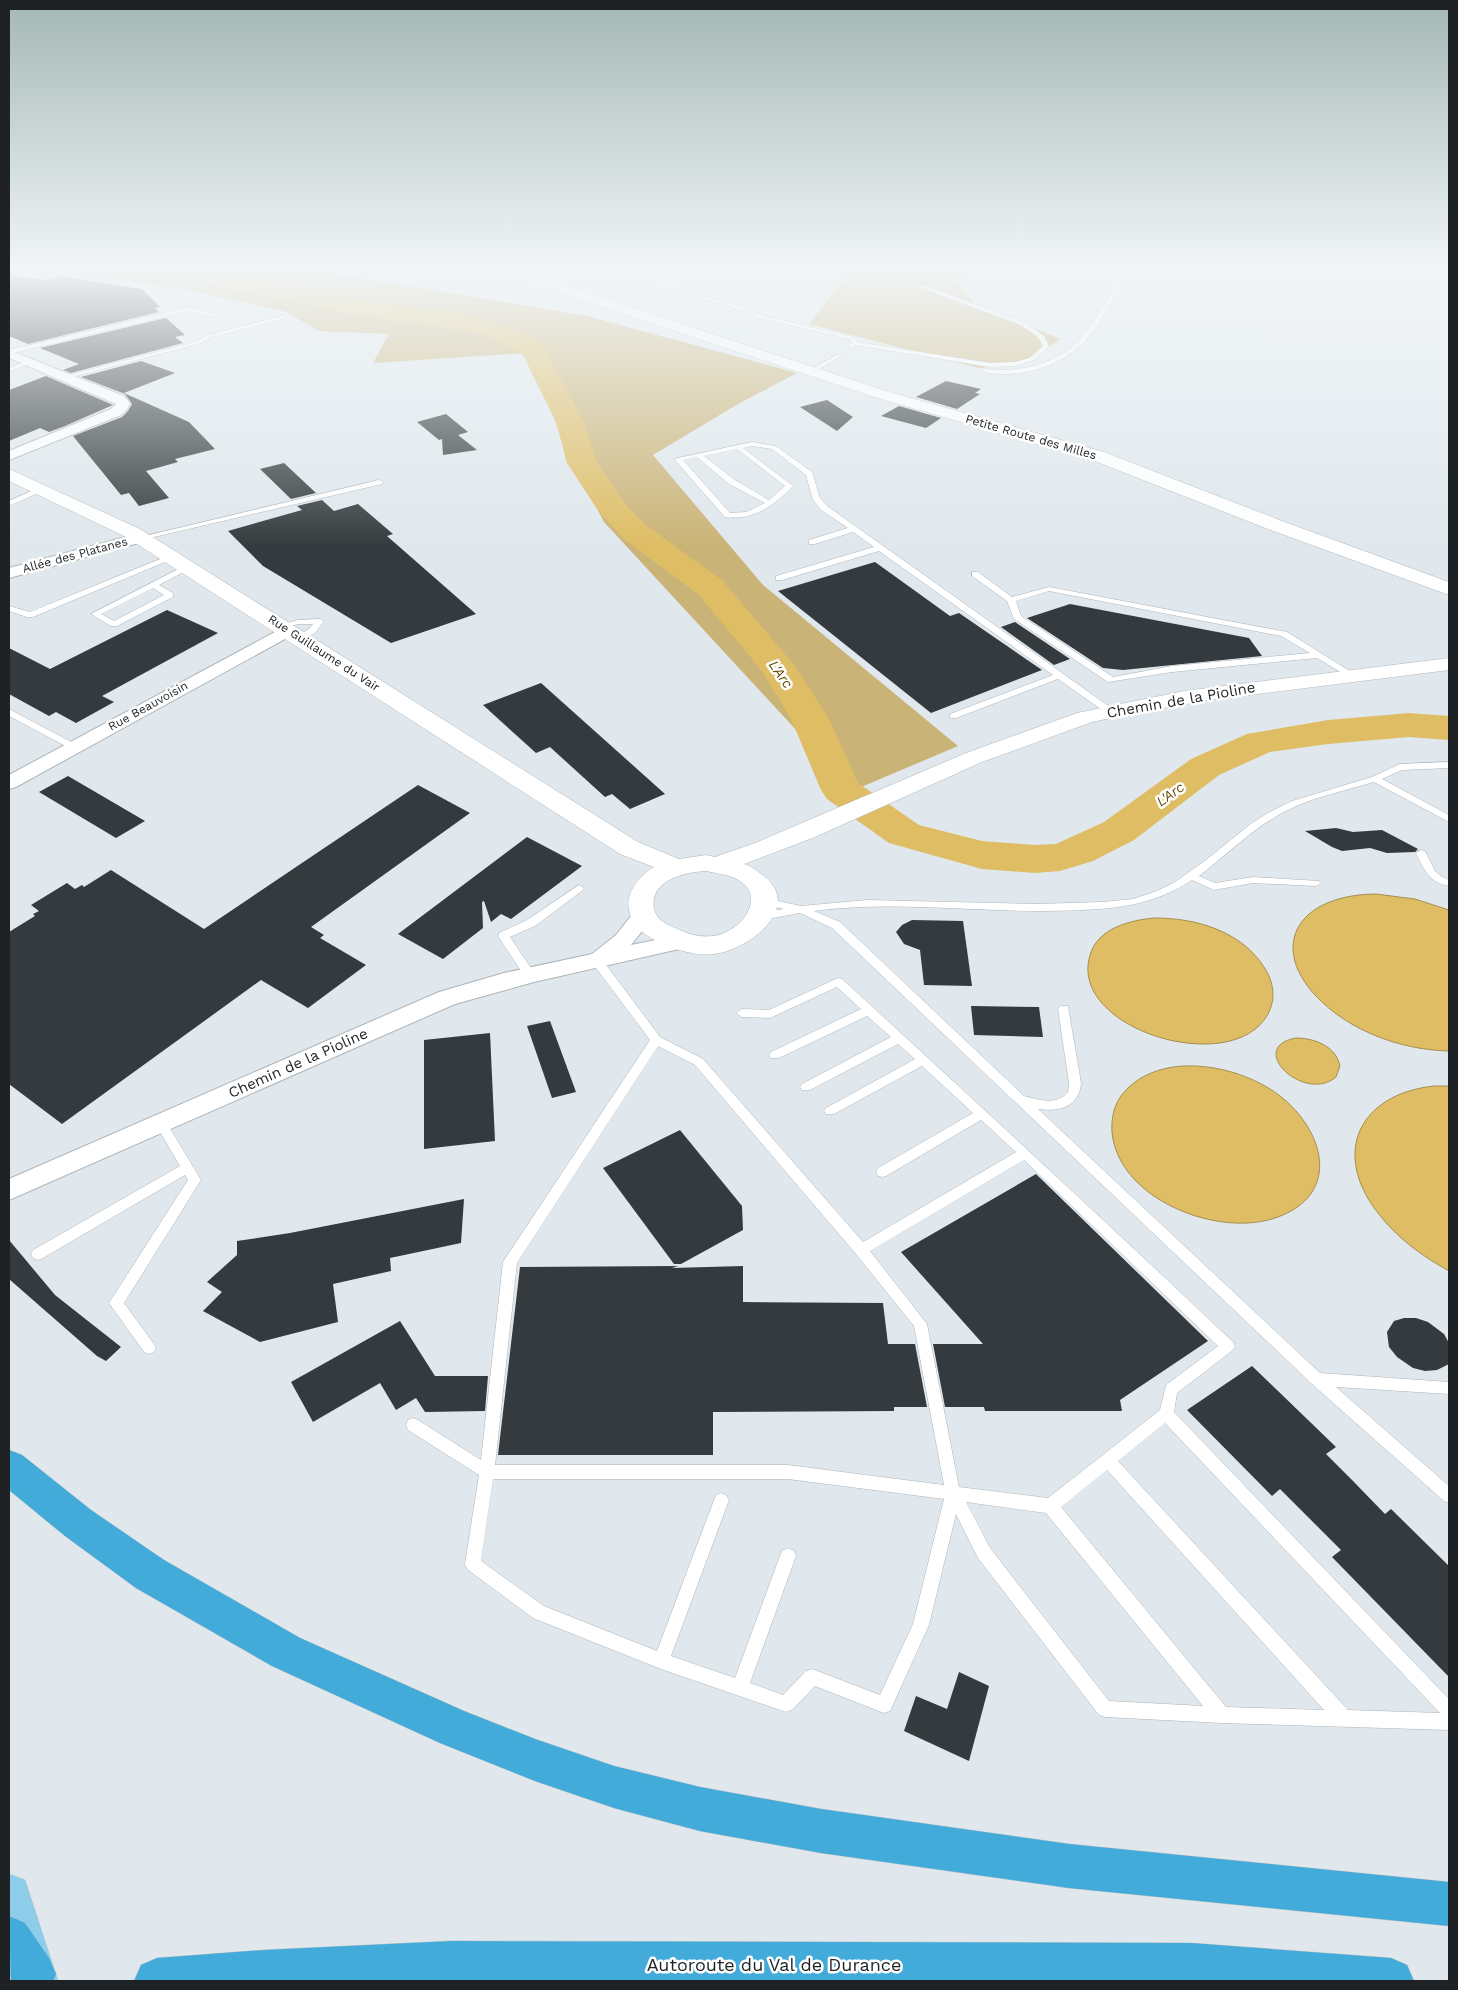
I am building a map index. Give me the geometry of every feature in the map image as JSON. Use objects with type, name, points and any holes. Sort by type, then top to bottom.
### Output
[{"type":"highway","points":[[9,1467],[78,1523],[150,1574],[286,1652],[455,1728],[535,1760],[614,1787],[700,1809],[821,1831],[1069,1866],[1449,1904]]},
{"type":"highway","name":"Autoroute du Val de Durance","points":[[157,1981],[264,1973],[462,1964],[1192,1966],[1391,1981]]},
{"type":"main road","name":"Petite Route des Milles","points":[[783,362],[932,410],[1098,456],[1275,525],[1449,589]]},
{"type":"main road","name":"Rue Guillaume du Vair","points":[[9,474],[141,538],[182,562],[629,848],[677,867]]},
{"type":"main road","name":"Petite Route des Milles","points":[[1411,574],[1449,584]]},
{"type":"main road","name":"Chemin de la Pioline","points":[[720,864],[791,839],[931,776],[1059,725],[1185,696],[1449,664]]},
{"type":"main road","name":"Chemin de la Pioline","points":[[762,901],[766,866],[791,839]]},
{"type":"main road","points":[[629,848],[646,887]]},
{"type":"main road","points":[[691,864],[720,864],[749,876],[762,901],[753,928],[739,937],[720,943],[700,945],[680,942],[664,936],[651,927],[643,916],[641,906],[646,887],[654,879],[677,867],[691,864]]},
{"type":"main road","points":[[9,1896],[26,1965]]},
{"type":"street","points":[[9,456],[116,412],[122,407],[123,403],[119,399],[29,362]]},
{"type":"street","name":"Allée des Platanes","points":[[9,573],[141,538]]},
{"type":"street","name":"Rue Beauvoisin","points":[[9,783],[290,631]]},
{"type":"street","name":"Chemin de la Pioline","points":[[596,961],[624,940],[643,916]]},
{"type":"street","name":"Chemin de la Pioline","points":[[9,1190],[447,998],[483,985],[680,942]]},
{"type":"lane","points":[[9,370],[29,362]]},
{"type":"lane","points":[[65,377],[123,362]]},
{"type":"lane","points":[[811,371],[828,362]]},
{"type":"lane","points":[[957,362],[994,372],[1013,372],[1053,362]]},
{"type":"lane","points":[[967,362],[990,365],[1023,362]]},
{"type":"lane","points":[[738,447],[789,486],[762,510],[744,517],[728,515],[678,459],[752,444],[774,447],[808,474],[816,498],[824,508],[1111,712]]},
{"type":"lane","points":[[698,455],[732,482],[770,503]]},
{"type":"lane","points":[[141,538],[379,482]]},
{"type":"lane","points":[[9,504],[41,490]]},
{"type":"lane","points":[[812,542],[854,529]]},
{"type":"lane","points":[[779,578],[881,548]]},
{"type":"lane","points":[[154,585],[170,595],[114,624],[95,614],[154,585],[182,562]]},
{"type":"lane","points":[[9,608],[30,615],[182,562]]},
{"type":"lane","points":[[975,574],[1011,600],[1017,617],[1112,680],[1172,669],[1318,655]]},
{"type":"lane","points":[[1011,600],[1049,589],[1284,634],[1352,675]]},
{"type":"lane","points":[[953,716],[1060,675]]},
{"type":"lane","points":[[9,712],[74,747]]},
{"type":"lane","points":[[762,901],[802,910],[864,903],[1043,907],[1111,904],[1143,900],[1170,889],[1190,876],[1246,832],[1280,810],[1318,795],[1375,779],[1400,767],[1449,765]]},
{"type":"lane","points":[[1375,779],[1449,819]]},
{"type":"lane","points":[[1421,853],[1433,876],[1438,880],[1449,883]]},
{"type":"lane","points":[[1190,876],[1214,887],[1253,880],[1316,883]]},
{"type":"lane","points":[[529,974],[503,936],[531,923],[579,888]]},
{"type":"lane","points":[[762,901],[802,910],[836,925],[1317,1379],[1449,1496]]},
{"type":"lane","points":[[596,961],[656,1040],[699,1062],[861,1250],[920,1324],[953,1493],[984,1552],[1105,1709],[1222,1716],[1449,1722]]},
{"type":"lane","points":[[742,1013],[770,1014],[838,982],[1025,1153],[1228,1346],[1171,1390],[1166,1414],[1050,1506]]},
{"type":"lane","points":[[1022,1100],[1052,1107],[1063,1104],[1074,1093],[1076,1083],[1064,1009]]},
{"type":"lane","points":[[775,1055],[869,1010]]},
{"type":"lane","points":[[806,1087],[899,1038]]},
{"type":"lane","points":[[656,1040],[510,1262],[486,1472],[473,1564],[538,1612],[661,1660],[786,1704],[812,1677],[884,1705],[921,1625],[953,1493]]},
{"type":"lane","points":[[830,1111],[924,1060]]},
{"type":"lane","points":[[882,1172],[982,1114]]},
{"type":"lane","points":[[149,1348],[116,1303],[195,1180],[161,1123]]},
{"type":"lane","points":[[861,1250],[1025,1153]]},
{"type":"lane","points":[[38,1254],[187,1168]]},
{"type":"lane","points":[[1317,1379],[1449,1388]]},
{"type":"lane","points":[[1166,1414],[1449,1711]]},
{"type":"lane","points":[[413,1425],[486,1472],[788,1472],[1050,1506],[1222,1716]]},
{"type":"lane","points":[[1108,1460],[1344,1719]]},
{"type":"lane","points":[[661,1660],[721,1500]]},
{"type":"lane","points":[[740,1688],[788,1556]]},
{"type":"shaded area","points":[[530,362],[756,362],[797,373],[738,404],[653,455],[763,585],[958,746],[840,796],[799,733],[604,522],[571,458]]},
{"type":"shaded area","points":[[955,362],[1025,362],[1022,364],[979,368]]},
{"type":"shaded area","points":[[1376,894],[1415,899],[1449,910],[1449,1051],[1404,1045],[1361,1029],[1335,1013],[1312,992],[1299,971],[1293,951],[1295,933],[1305,918],[1322,905],[1346,897]]},
{"type":"shaded area","points":[[1155,918],[1186,921],[1216,929],[1243,944],[1264,967],[1273,990],[1271,1008],[1268,1014],[1249,1033],[1222,1043],[1190,1043],[1157,1037],[1127,1023],[1103,1005],[1090,981],[1090,955],[1094,946],[1100,938],[1116,927],[1126,923]]},
{"type":"shaded area","points":[[1296,1038],[1317,1042],[1329,1048],[1338,1059],[1340,1066],[1336,1077],[1323,1083],[1309,1084],[1296,1079],[1285,1071],[1278,1061],[1276,1052],[1282,1043]]},
{"type":"shaded area","points":[[1184,1066],[1228,1071],[1260,1083],[1287,1102],[1302,1118],[1313,1136],[1319,1154],[1319,1173],[1313,1190],[1300,1205],[1278,1217],[1254,1222],[1228,1223],[1202,1218],[1176,1208],[1152,1195],[1132,1177],[1118,1156],[1112,1132],[1112,1120],[1116,1104],[1122,1094],[1132,1084],[1145,1076],[1160,1070]]},
{"type":"shaded area","points":[[1434,1086],[1449,1086],[1449,1271],[1410,1246],[1385,1222],[1364,1191],[1356,1169],[1355,1149],[1360,1130],[1371,1114],[1387,1101],[1408,1091]]},
{"type":"building","points":[[74,362],[113,362],[71,373],[63,370],[79,364]]},
{"type":"building","points":[[138,362],[143,362],[175,373],[124,393],[189,422],[215,449],[175,459],[178,462],[146,471],[169,498],[139,506],[129,493],[121,495],[73,436],[122,417],[132,404],[125,394],[81,377]]},
{"type":"building","points":[[46,376],[113,405],[49,432],[40,428],[9,441],[9,390]]},
{"type":"building","points":[[946,381],[981,389],[975,393],[980,394],[957,409],[916,397]]},
{"type":"building","points":[[827,400],[853,417],[837,431],[800,407]]},
{"type":"building","points":[[899,406],[941,418],[926,428],[881,416]]},
{"type":"building","points":[[446,414],[468,432],[458,435],[477,450],[443,455],[442,439],[439,440],[417,422]]},
{"type":"building","points":[[284,463],[316,493],[291,499],[260,469]]},
{"type":"building","points":[[322,500],[334,511],[358,504],[393,534],[387,536],[476,614],[391,643],[263,566],[228,531],[302,510],[297,506]]},
{"type":"building","points":[[875,562],[950,616],[959,613],[1042,670],[931,713],[778,591]]},
{"type":"building","points":[[1070,604],[1249,638],[1262,656],[1123,670],[1103,668],[1027,618]]},
{"type":"building","points":[[167,610],[218,633],[102,696],[114,702],[76,723],[56,712],[49,716],[9,694],[9,648],[50,669]]},
{"type":"building","points":[[1015,622],[1070,659],[1054,665],[1001,627]]},
{"type":"building","points":[[541,683],[665,794],[630,809],[612,794],[605,797],[550,747],[536,753],[483,705]]},
{"type":"building","points":[[68,776],[145,821],[116,838],[39,792]]},
{"type":"building","points":[[418,785],[470,813],[311,927],[324,935],[320,938],[366,965],[308,1008],[261,980],[62,1124],[9,1084],[9,932],[35,916],[33,914],[39,911],[31,905],[67,883],[75,889],[82,885],[84,887],[111,870],[204,929]]},
{"type":"building","points":[[1336,828],[1353,832],[1382,830],[1418,849],[1415,852],[1387,853],[1370,848],[1342,851],[1305,831]]},
{"type":"building","points":[[527,837],[582,866],[511,919],[501,914],[491,922],[484,901],[482,902],[483,928],[443,959],[398,934]]},
{"type":"building","points":[[912,920],[963,921],[972,986],[924,985],[920,950],[904,944],[896,932],[902,925]]},
{"type":"building","points":[[971,1006],[1039,1007],[1043,1037],[974,1035]]},
{"type":"building","points":[[550,1021],[576,1092],[552,1098],[527,1026]]},
{"type":"building","points":[[490,1033],[495,1141],[424,1149],[424,1040]]},
{"type":"building","points":[[680,1130],[742,1206],[743,1230],[681,1264],[674,1264],[603,1168]]},
{"type":"building","points":[[1036,1174],[1208,1341],[1120,1400],[1122,1411],[985,1411],[984,1407],[945,1407],[933,1344],[983,1344],[901,1252]]},
{"type":"building","points":[[464,1199],[461,1243],[390,1258],[391,1271],[333,1284],[338,1322],[260,1342],[203,1311],[222,1292],[207,1282],[237,1255],[237,1241],[290,1233]]},
{"type":"building","points":[[9,1240],[55,1295],[121,1347],[106,1361],[97,1356],[9,1279]]},
{"type":"building","points":[[678,1266],[672,1268],[743,1266],[743,1302],[883,1303],[888,1344],[915,1344],[927,1407],[894,1407],[894,1411],[713,1412],[713,1455],[498,1455],[520,1267]]},
{"type":"building","points":[[1404,1318],[1416,1318],[1428,1322],[1444,1334],[1449,1343],[1449,1364],[1437,1370],[1425,1371],[1413,1368],[1397,1357],[1389,1347],[1387,1332],[1394,1321]]},
{"type":"building","points":[[400,1321],[435,1376],[488,1376],[485,1411],[425,1412],[416,1398],[396,1410],[380,1383],[313,1422],[291,1382]]},
{"type":"building","points":[[1252,1366],[1336,1447],[1326,1454],[1385,1514],[1391,1509],[1449,1566],[1449,1677],[1332,1557],[1341,1550],[1280,1489],[1272,1496],[1187,1410]]},
{"type":"building","points":[[959,1672],[989,1686],[969,1761],[904,1731],[916,1696],[947,1709]]},
{"type":"waterway","name":"L'Arc","points":[[540,362],[570,422],[582,463],[615,512],[636,533],[711,588],[777,666],[810,719],[841,790],[904,834],[982,855],[1035,859],[1060,857],[1078,851],[1119,831],[1205,767],[1261,742],[1328,732],[1409,725],[1449,728]]}]
